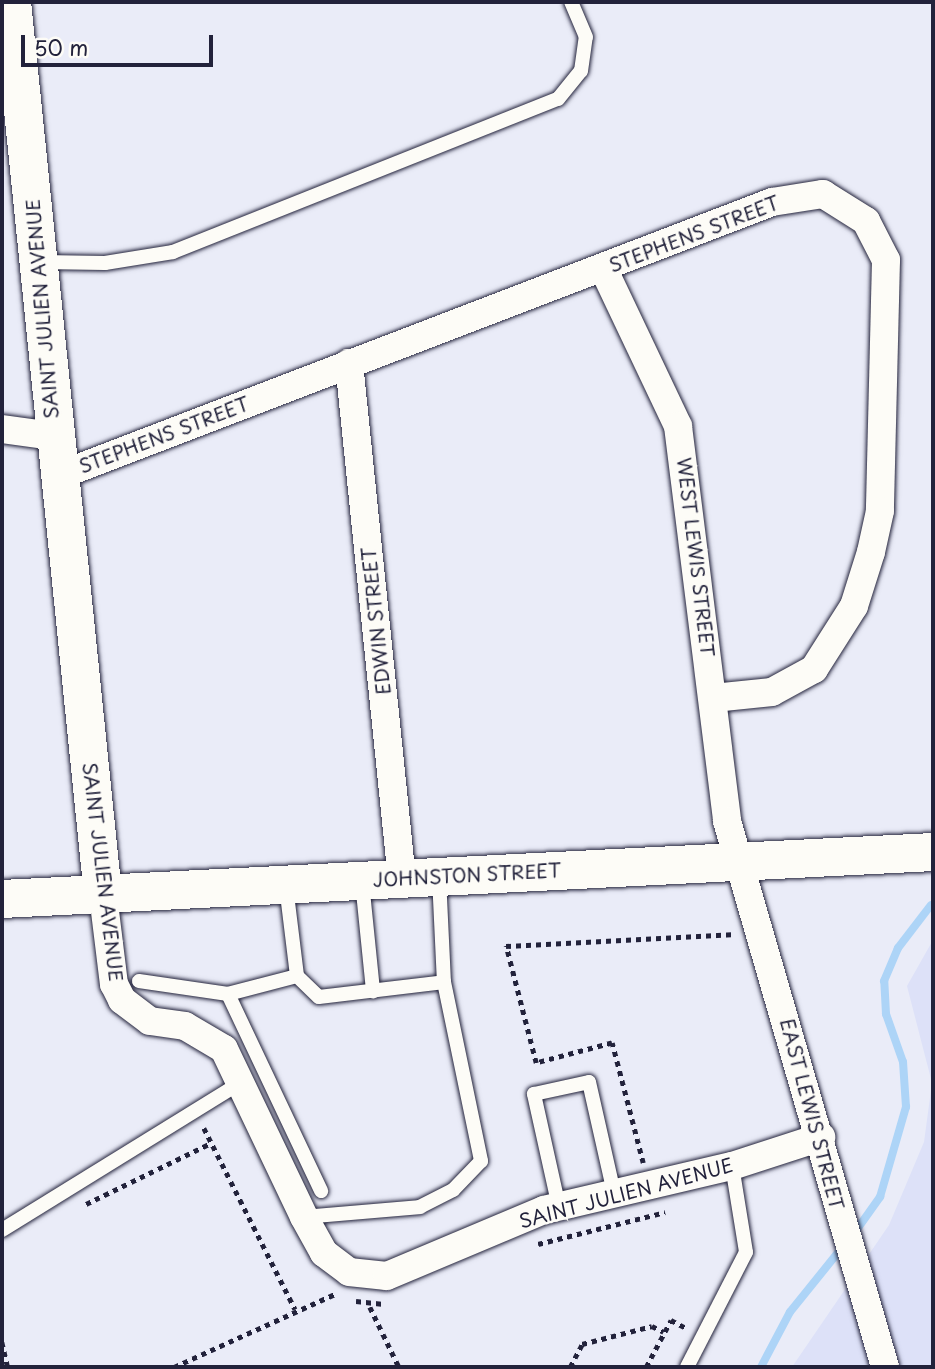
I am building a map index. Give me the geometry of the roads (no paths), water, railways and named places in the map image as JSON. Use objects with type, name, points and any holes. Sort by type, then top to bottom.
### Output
[{"type":"main road","name":"SAINT JULIEN AVENUE","points":[[12,2],[11,86],[40,262],[53,436],[103,895]]},
{"type":"main road","name":"JOHNSTON STREET","points":[[2,899],[933,852]]},
{"type":"street","name":"STEPHENS STREET","points":[[58,476],[603,268],[805,194],[823,194],[853,209],[883,250],[888,283],[880,510],[854,606],[833,645],[802,679],[772,692],[713,698]]},
{"type":"street","name":"WEST LEWIS STREET","points":[[603,268],[678,426],[713,698],[718,769],[739,861]]},
{"type":"street","name":"EDWIN STREET","points":[[349,363],[420,877]]},
{"type":"street","points":[[2,429],[53,436]]},
{"type":"street","name":"EAST LEWIS STREET","points":[[739,861],[821,1137],[836,1202],[885,1367]]},
{"type":"street","name":"SAINT JULIEN AVENUE","points":[[103,895],[114,984],[122,1000],[150,1021],[206,1034],[224,1049],[243,1081],[304,1217],[324,1253],[349,1272],[387,1276],[559,1207],[732,1166],[821,1137]]},
{"type":"lane","points":[[40,262],[106,263],[173,253],[558,99],[581,71],[586,37],[572,2]]},
{"type":"lane","points":[[304,1217],[420,1208],[453,1190],[481,1161],[420,877]]},
{"type":"lane","points":[[362,881],[373,990]]},
{"type":"lane","points":[[286,885],[297,976],[319,997],[444,982]]},
{"type":"lane","points":[[139,981],[228,995],[297,976]]},
{"type":"lane","points":[[228,995],[321,1191]]},
{"type":"lane","points":[[2,1230],[243,1081]]},
{"type":"lane","points":[[559,1207],[534,1094],[589,1082],[614,1193]]},
{"type":"lane","points":[[687,1367],[746,1252],[732,1166]]},
{"type":"waterway","points":[[853,1235],[880,1197],[906,1107],[903,1062],[886,1014],[884,981],[898,948],[931,905]]},
{"type":"waterway","points":[[761,1367],[790,1312],[844,1245]]}]
